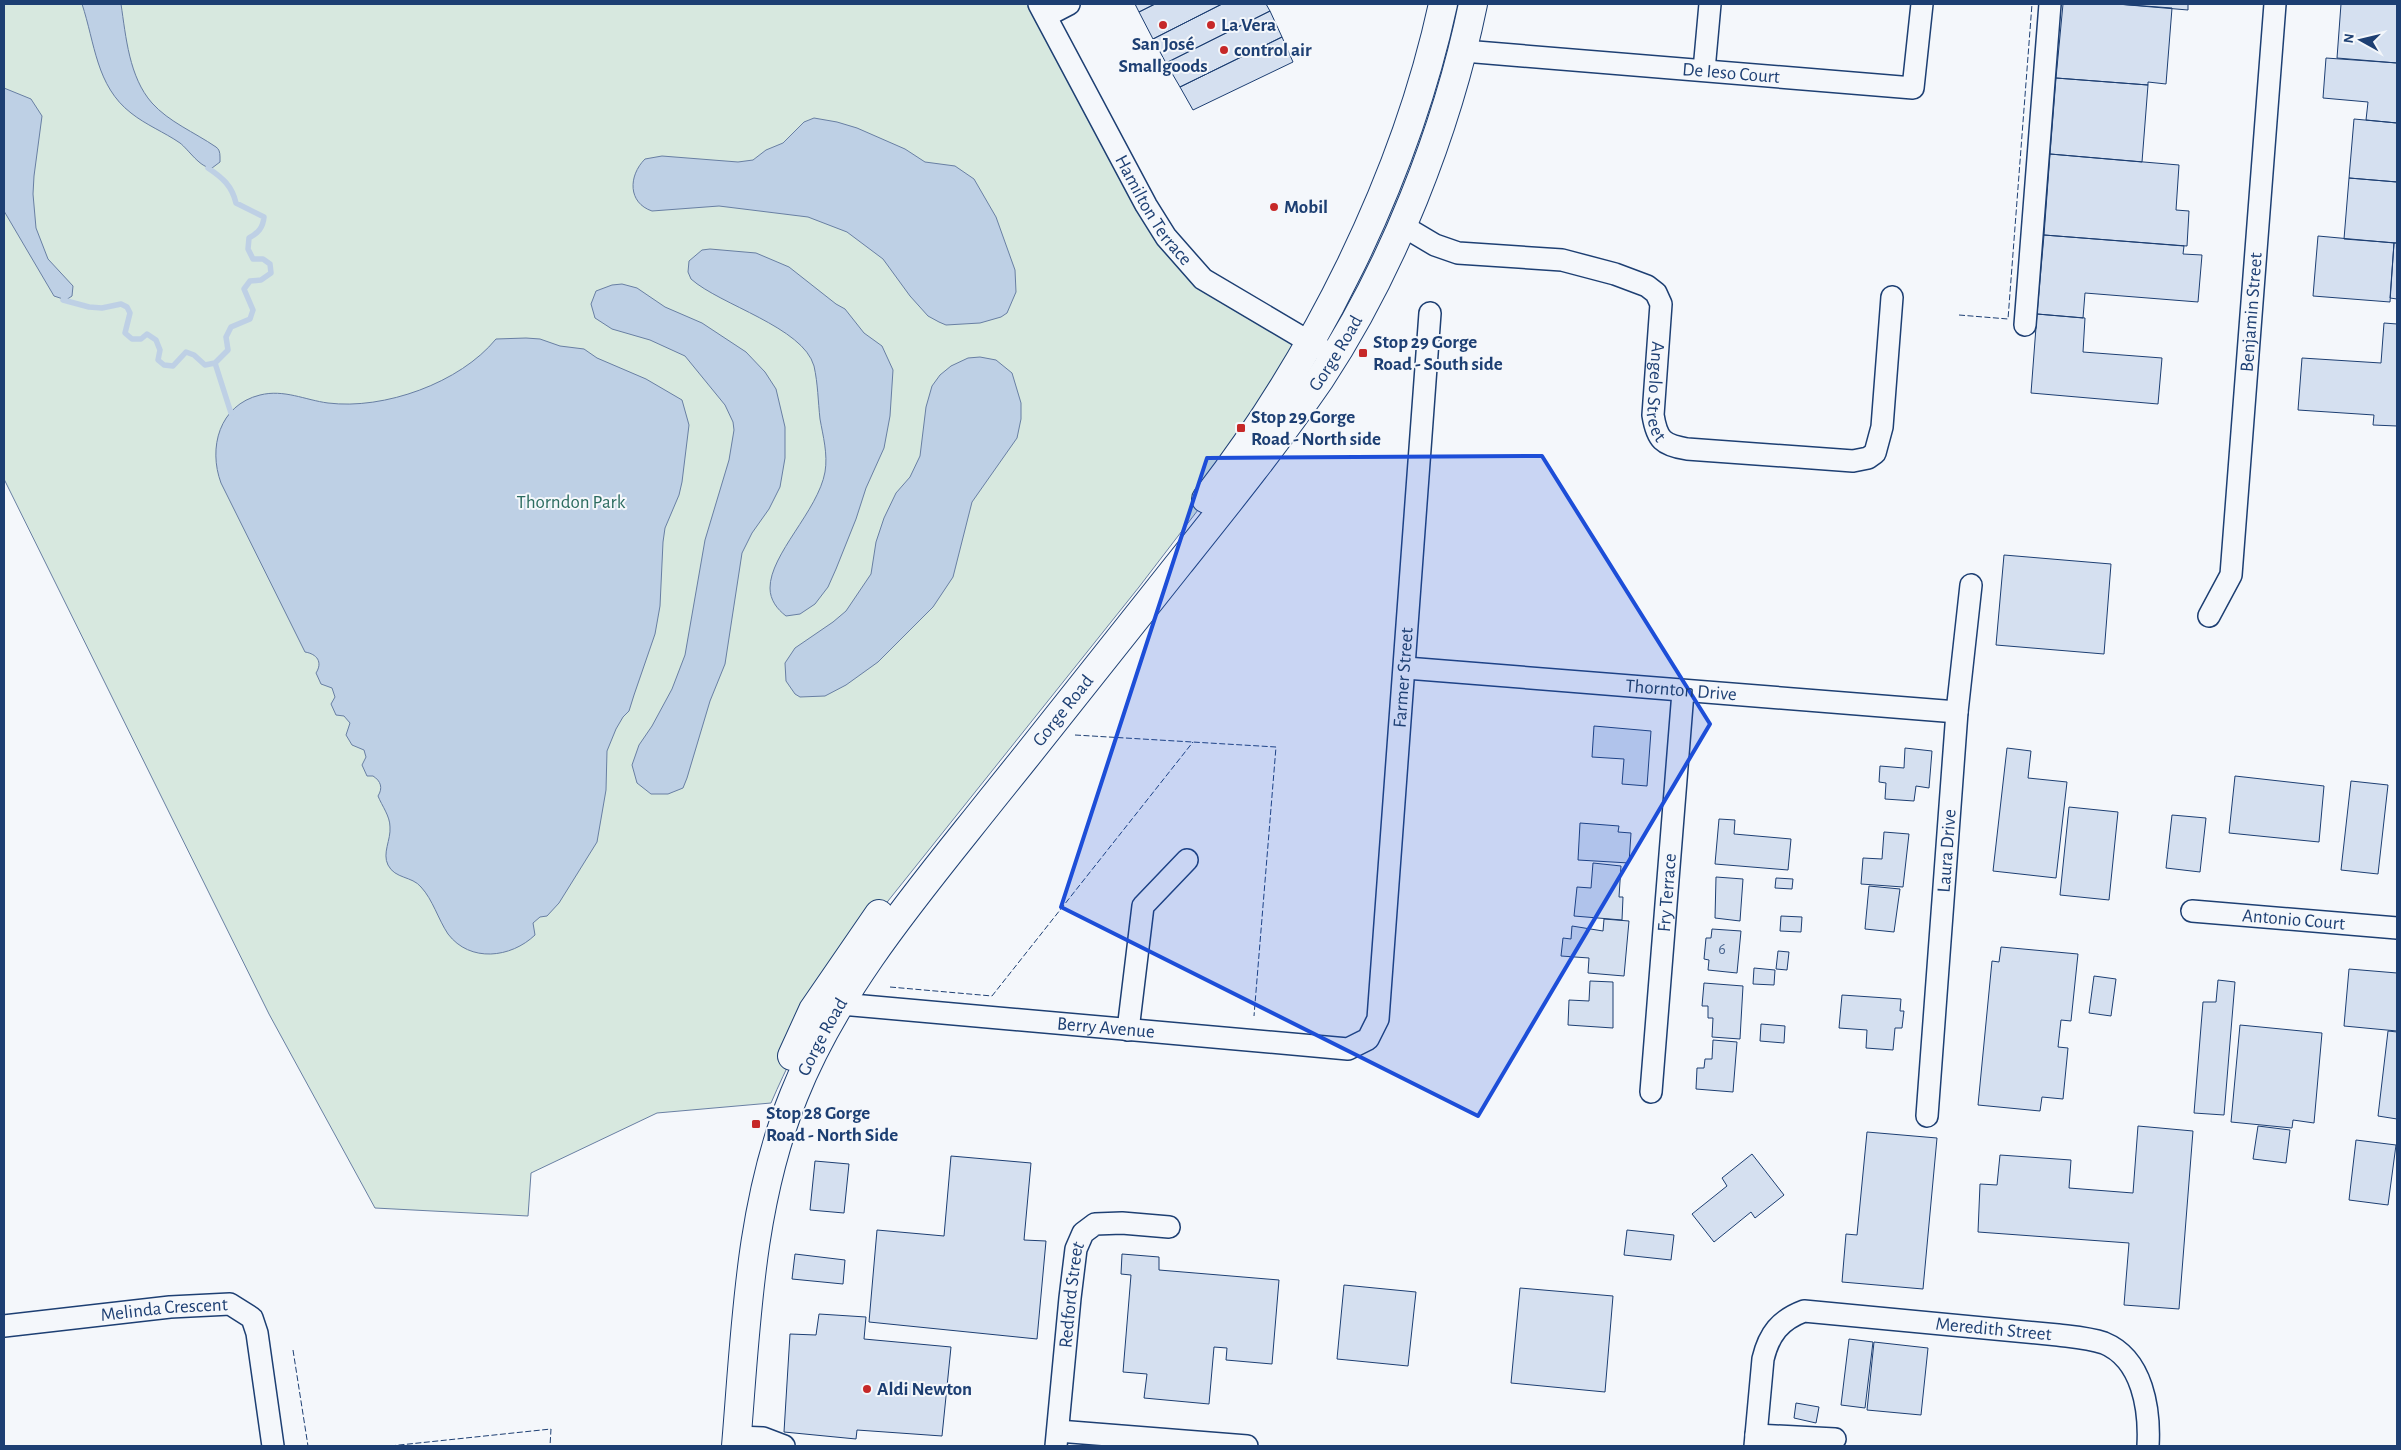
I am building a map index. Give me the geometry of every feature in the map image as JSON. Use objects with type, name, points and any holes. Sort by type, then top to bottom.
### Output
[{"type":"main road","name":"Gorge Road","points":[[730,1443],[731,1290],[739,1226],[749,1177],[771,1103],[813,1010],[888,901],[1139,586],[1224,476],[1281,391],[1348,272],[1382,195],[1410,121],[1434,44],[1443,4]]},
{"type":"main road","name":"Gorge Road","points":[[730,1443],[759,1216],[773,1156],[794,1095],[820,1038],[880,944],[930,877],[1229,501],[1293,416],[1334,355],[1366,301],[1403,226],[1464,51],[1473,4]]},
{"type":"street","points":[[1042,10],[1068,4]]},
{"type":"street","points":[[1704,70],[1710,4]]},
{"type":"street","name":"De Ieso Court","points":[[1464,51],[1913,88],[1922,4]]},
{"type":"street","points":[[2025,325],[2050,4]]},
{"type":"street","name":"Benjamin Street","points":[[2209,616],[2231,574],[2275,4]]},
{"type":"street","name":"Hamilton Terrace","points":[[1042,10],[1146,205],[1171,243],[1203,279],[1308,343],[1334,355]]},
{"type":"street","name":"Angelo Street","points":[[1403,226],[1435,245],[1458,253],[1562,260],[1615,274],[1648,286],[1656,293],[1661,304],[1653,416],[1655,430],[1662,441],[1671,446],[1687,449],[1853,461],[1868,458],[1875,453],[1882,427],[1892,297]]},
{"type":"street","name":"Farmer Street","points":[[1368,1039],[1378,1019],[1406,668],[1430,314]]},
{"type":"street","name":"Laura Drive","points":[[1927,1116],[1957,712],[1971,585]]},
{"type":"street","name":"Thornton Drive","points":[[1406,668],[1683,692],[1957,712]]},
{"type":"street","name":"Fry Terrace","points":[[1652,1092],[1683,692]]},
{"type":"street","points":[[1128,1030],[1143,906],[1187,860]]},
{"type":"street","name":"Antonio Court","points":[[2192,911],[2397,928]]},
{"type":"street","name":"Berry Avenue","points":[[841,1004],[1348,1048],[1368,1039]]},
{"type":"street","name":"Redford Street","points":[[1057,1438],[1076,1248],[1082,1233],[1095,1224],[1122,1223],[1170,1227]]},
{"type":"street","name":"Melinda Crescent","points":[[4,1326],[170,1307],[230,1304],[252,1318],[257,1333],[273,1446]]},
{"type":"street","name":"Meredith Street","points":[[1756,1441],[1762,1359],[1772,1334],[1780,1324],[1804,1311],[2088,1338],[2106,1344],[2124,1358],[2136,1375],[2143,1390],[2148,1409],[2148,1446]]},
{"type":"street","points":[[730,1443],[763,1438],[784,1446]]},
{"type":"street","points":[[1057,1438],[1247,1446]]},
{"type":"street","points":[[1756,1441],[1835,1439]]},
{"type":"highlighted area","points":[[1542,456],[1710,724],[1478,1116],[1061,907],[1207,458]]},
{"type":"green space","name":"Thorndon Park","points":[[4,4],[1039,4],[1182,256],[1308,343],[1224,476],[1139,587],[888,901],[871,925],[824,999],[796,1050],[771,1103],[657,1113],[531,1173],[528,1216],[375,1208],[269,1014],[4,479]]},
{"type":"water","points":[[82,4],[121,4],[133,69],[144,93],[166,116],[217,148],[220,152],[220,162],[212,168],[203,165],[180,143],[131,113],[119,102],[110,90],[98,63]]},
{"type":"water","points":[[4,88],[31,99],[42,116],[33,194],[36,228],[48,259],[73,286],[72,296],[66,300],[54,296],[4,211]]},
{"type":"water","points":[[814,118],[857,128],[905,149],[925,162],[955,166],[974,179],[996,217],[1015,270],[1016,292],[1007,313],[1001,317],[980,323],[946,325],[939,322],[928,316],[910,296],[883,259],[847,232],[808,217],[719,206],[652,211],[638,202],[635,196],[633,181],[639,166],[645,159],[662,156],[738,162],[753,160],[766,150],[783,143],[804,122]]},
{"type":"water","points":[[702,250],[756,253],[789,267],[845,309],[864,333],[882,346],[893,370],[890,416],[884,448],[866,488],[856,519],[828,587],[815,604],[800,614],[786,616],[773,600],[770,588],[772,575],[778,561],[821,487],[825,472],[826,452],[814,366],[807,352],[778,328],[704,289],[691,279],[688,272],[689,261]]},
{"type":"water","points":[[622,284],[637,288],[665,307],[702,323],[746,352],[765,372],[776,389],[785,427],[785,458],[780,487],[742,553],[725,664],[710,701],[683,788],[668,794],[651,794],[637,783],[632,765],[639,745],[652,726],[672,689],[685,655],[705,540],[729,460],[734,430],[733,422],[725,405],[685,356],[650,340],[612,329],[595,318],[591,304],[596,291],[612,285]]},
{"type":"water","points":[[496,339],[540,339],[560,346],[584,349],[597,358],[646,379],[682,400],[689,425],[679,495],[665,528],[660,606],[655,634],[629,711],[616,729],[607,751],[606,790],[597,842],[559,903],[547,916],[540,917],[533,923],[535,935],[514,949],[491,954],[468,950],[457,943],[448,934],[421,887],[417,883],[395,873],[388,865],[386,851],[390,823],[378,796],[381,787],[379,782],[373,776],[367,776],[362,765],[366,757],[364,750],[352,745],[346,735],[350,723],[344,716],[336,715],[331,704],[335,697],[332,688],[321,684],[316,673],[319,665],[318,659],[305,652],[221,483],[217,470],[216,456],[220,430],[226,418],[246,400],[269,393],[278,393],[319,402],[350,404],[396,397],[420,390],[462,369],[481,355]]},
{"type":"water","points":[[980,357],[996,360],[1012,373],[1021,403],[1021,419],[1017,438],[972,502],[953,577],[933,607],[878,662],[846,685],[825,696],[800,697],[795,694],[786,681],[785,663],[795,648],[846,611],[871,574],[876,542],[884,518],[896,493],[910,477],[920,456],[926,407],[932,386],[940,375],[951,366],[968,358]]},
{"type":"building","points":[[1135,4],[1155,4],[1139,12]]},
{"type":"building","name":"San José Smallgoods","points":[[1155,4],[1222,4],[1153,39],[1139,12]]},
{"type":"building","name":"La Vera","points":[[1222,4],[1266,4],[1270,11],[1166,63],[1153,39]]},
{"type":"building","points":[[2063,4],[2117,4],[2172,8],[2166,84],[2148,82],[2148,85],[2056,78]]},
{"type":"building","points":[[2117,4],[2188,4],[2188,10]]},
{"type":"building","points":[[2341,4],[2397,4],[2397,63],[2337,58]]},
{"type":"building","name":"control air","points":[[1270,11],[1282,37],[1180,87],[1166,63]]},
{"type":"building","points":[[1282,37],[1293,62],[1193,110],[1180,87]]},
{"type":"building","points":[[2326,58],[2397,63],[2397,123],[2366,120],[2368,102],[2323,98]]},
{"type":"building","points":[[2056,78],[2148,85],[2142,162],[2050,154]]},
{"type":"building","points":[[2354,119],[2397,123],[2397,182],[2349,178]]},
{"type":"building","points":[[2050,154],[2179,165],[2176,210],[2189,211],[2187,246],[2044,235]]},
{"type":"building","points":[[2349,178],[2397,182],[2397,243],[2344,239]]},
{"type":"building","points":[[2044,235],[2184,246],[2183,254],[2202,255],[2198,302],[2085,293],[2083,318],[2037,314]]},
{"type":"building","points":[[2318,236],[2394,243],[2390,302],[2313,296]]},
{"type":"building","points":[[2394,243],[2397,243],[2397,299],[2390,298]]},
{"type":"building","points":[[2037,314],[2085,318],[2083,352],[2162,358],[2158,404],[2031,393]]},
{"type":"building","points":[[2384,323],[2397,324],[2397,426],[2373,425],[2374,415],[2298,410],[2302,358],[2381,363]]},
{"type":"building","points":[[2004,555],[2111,564],[2104,654],[1996,645]]},
{"type":"building","points":[[1594,726],[1651,731],[1647,786],[1622,784],[1624,759],[1592,757]]},
{"type":"building","points":[[1905,748],[1932,751],[1929,788],[1916,786],[1914,801],[1885,799],[1886,783],[1879,782],[1880,766],[1904,768]]},
{"type":"building","points":[[2007,748],[2031,751],[2028,778],[2067,782],[2056,878],[1993,871]]},
{"type":"building","points":[[2235,776],[2324,786],[2319,842],[2229,833]]},
{"type":"building","points":[[2351,781],[2388,785],[2378,874],[2341,870]]},
{"type":"building","points":[[2069,807],[2118,812],[2109,900],[2060,895]]},
{"type":"building","points":[[2172,815],[2206,818],[2200,872],[2166,868]]},
{"type":"building","points":[[1719,819],[1735,820],[1734,834],[1791,839],[1788,870],[1715,864]]},
{"type":"building","points":[[1580,823],[1619,826],[1618,832],[1631,833],[1629,863],[1578,860]]},
{"type":"building","points":[[1884,832],[1909,834],[1903,887],[1861,884],[1863,858],[1882,859]]},
{"type":"building","points":[[1593,863],[1621,866],[1619,897],[1623,897],[1622,920],[1574,916],[1577,887],[1591,888]]},
{"type":"building","points":[[1716,877],[1743,879],[1740,921],[1715,918]]},
{"type":"building","points":[[1776,878],[1793,879],[1792,889],[1775,888]]},
{"type":"building","points":[[1869,886],[1900,889],[1894,932],[1865,929]]},
{"type":"building","points":[[1781,916],[1802,917],[1801,932],[1780,931]]},
{"type":"building","points":[[1604,919],[1629,921],[1624,976],[1588,973],[1589,958],[1561,956],[1563,938],[1571,939],[1572,926],[1603,931]]},
{"type":"building","points":[[1712,929],[1741,931],[1737,973],[1708,970],[1709,960],[1704,959],[1706,938],[1711,938]]},
{"type":"building","points":[[2001,947],[2078,954],[2071,1021],[2061,1020],[2058,1047],[2068,1048],[2063,1099],[2042,1097],[2040,1111],[1978,1105],[1992,961],[1999,962]]},
{"type":"building","points":[[1778,951],[1789,952],[1787,970],[1776,969]]},
{"type":"building","points":[[1754,968],[1775,970],[1774,985],[1753,984]]},
{"type":"building","points":[[2349,969],[2397,973],[2397,1031],[2344,1026]]},
{"type":"building","points":[[2094,976],[2116,979],[2111,1016],[2089,1013]]},
{"type":"building","points":[[2218,980],[2235,982],[2224,1115],[2194,1113],[2203,1002],[2216,1002]]},
{"type":"building","points":[[1590,981],[1613,982],[1613,1028],[1568,1025],[1569,1000],[1589,1001]]},
{"type":"building","points":[[1704,983],[1743,986],[1740,1039],[1712,1037],[1713,1018],[1708,1018],[1708,1006],[1702,1006]]},
{"type":"building","points":[[1842,995],[1901,999],[1900,1011],[1904,1011],[1902,1028],[1895,1028],[1893,1050],[1866,1048],[1867,1030],[1839,1028]]},
{"type":"building","points":[[1761,1024],[1785,1026],[1784,1043],[1760,1041]]},
{"type":"building","points":[[2240,1025],[2322,1033],[2314,1123],[2293,1120],[2292,1128],[2231,1122]]},
{"type":"building","points":[[2388,1031],[2397,1032],[2397,1119],[2378,1116]]},
{"type":"building","points":[[1713,1040],[1737,1042],[1733,1092],[1696,1089],[1697,1068],[1704,1068],[1705,1059],[1712,1059]]},
{"type":"building","points":[[2138,1126],[2193,1131],[2179,1309],[2124,1305],[2129,1243],[1978,1232],[1980,1184],[1997,1185],[2000,1155],[2071,1160],[2069,1188],[2133,1193]]},
{"type":"building","points":[[2258,1126],[2290,1130],[2286,1163],[2253,1159]]},
{"type":"building","points":[[1867,1132],[1937,1138],[1923,1289],[1842,1282],[1846,1234],[1857,1235]]},
{"type":"building","points":[[2356,1140],[2396,1145],[2388,1205],[2349,1200]]},
{"type":"building","points":[[1752,1154],[1784,1195],[1755,1218],[1751,1212],[1714,1242],[1692,1214],[1727,1186],[1722,1178]]},
{"type":"building","points":[[951,1156],[1031,1163],[1024,1240],[1046,1241],[1037,1339],[869,1322],[877,1230],[944,1236]]},
{"type":"building","points":[[815,1161],[849,1164],[844,1213],[810,1210]]},
{"type":"building","points":[[1627,1230],[1674,1235],[1671,1260],[1624,1255]]},
{"type":"building","points":[[795,1254],[845,1260],[843,1284],[792,1279]]},
{"type":"building","points":[[1122,1254],[1159,1257],[1159,1270],[1279,1280],[1272,1364],[1226,1360],[1227,1348],[1214,1347],[1209,1404],[1144,1398],[1147,1374],[1123,1372],[1131,1275],[1121,1274]]},
{"type":"building","points":[[1344,1285],[1416,1292],[1408,1366],[1337,1359]]},
{"type":"building","points":[[1520,1288],[1613,1296],[1605,1392],[1511,1383]]},
{"type":"building","name":"Aldi Newton","points":[[819,1314],[866,1317],[864,1339],[951,1347],[942,1436],[857,1430],[856,1439],[784,1432],[790,1334],[816,1335]]},
{"type":"building","points":[[1849,1339],[1873,1342],[1865,1408],[1841,1405]]},
{"type":"building","points":[[1874,1342],[1928,1348],[1921,1415],[1867,1410]]},
{"type":"building","points":[[1796,1403],[1819,1407],[1816,1423],[1794,1418]]},
{"type":"waterway","points":[[208,168],[226,183],[236,203],[264,217],[260,230],[249,238],[248,249],[253,259],[263,259],[270,264],[271,273],[261,280],[250,281],[244,289],[253,310],[250,319],[231,327],[226,337],[228,350],[215,363],[231,413]]},
{"type":"waterway","points":[[63,300],[89,307],[102,308],[121,304],[127,307],[130,313],[125,333],[132,339],[141,339],[147,334],[156,340],[160,350],[158,360],[164,365],[173,366],[186,352],[194,355],[205,365],[215,363]]},
{"type":"fence","points":[[1959,315],[2008,319],[2032,4]]},
{"type":"fence","points":[[1075,735],[1276,747],[1254,1016]]},
{"type":"fence","points":[[890,987],[992,996],[1193,742]]},
{"type":"fence","points":[[293,1350],[308,1446]]},
{"type":"fence","points":[[390,1446],[551,1429],[550,1446]]},
{"type":"place","name":"San José Smallgoods","points":[[1163,25]]},
{"type":"place","name":"La Vera","points":[[1211,25]]},
{"type":"place","name":"control air","points":[[1224,50]]},
{"type":"place","name":"Mobil","points":[[1274,207]]},
{"type":"place","name":"Stop 29 Gorge Road - South side","points":[[1363,353]]},
{"type":"place","name":"Stop 29 Gorge Road - North side","points":[[1241,428]]},
{"type":"place","name":"Stop 28 Gorge Road - North Side","points":[[756,1124]]},
{"type":"place","name":"Aldi Newton","points":[[867,1389]]}]
